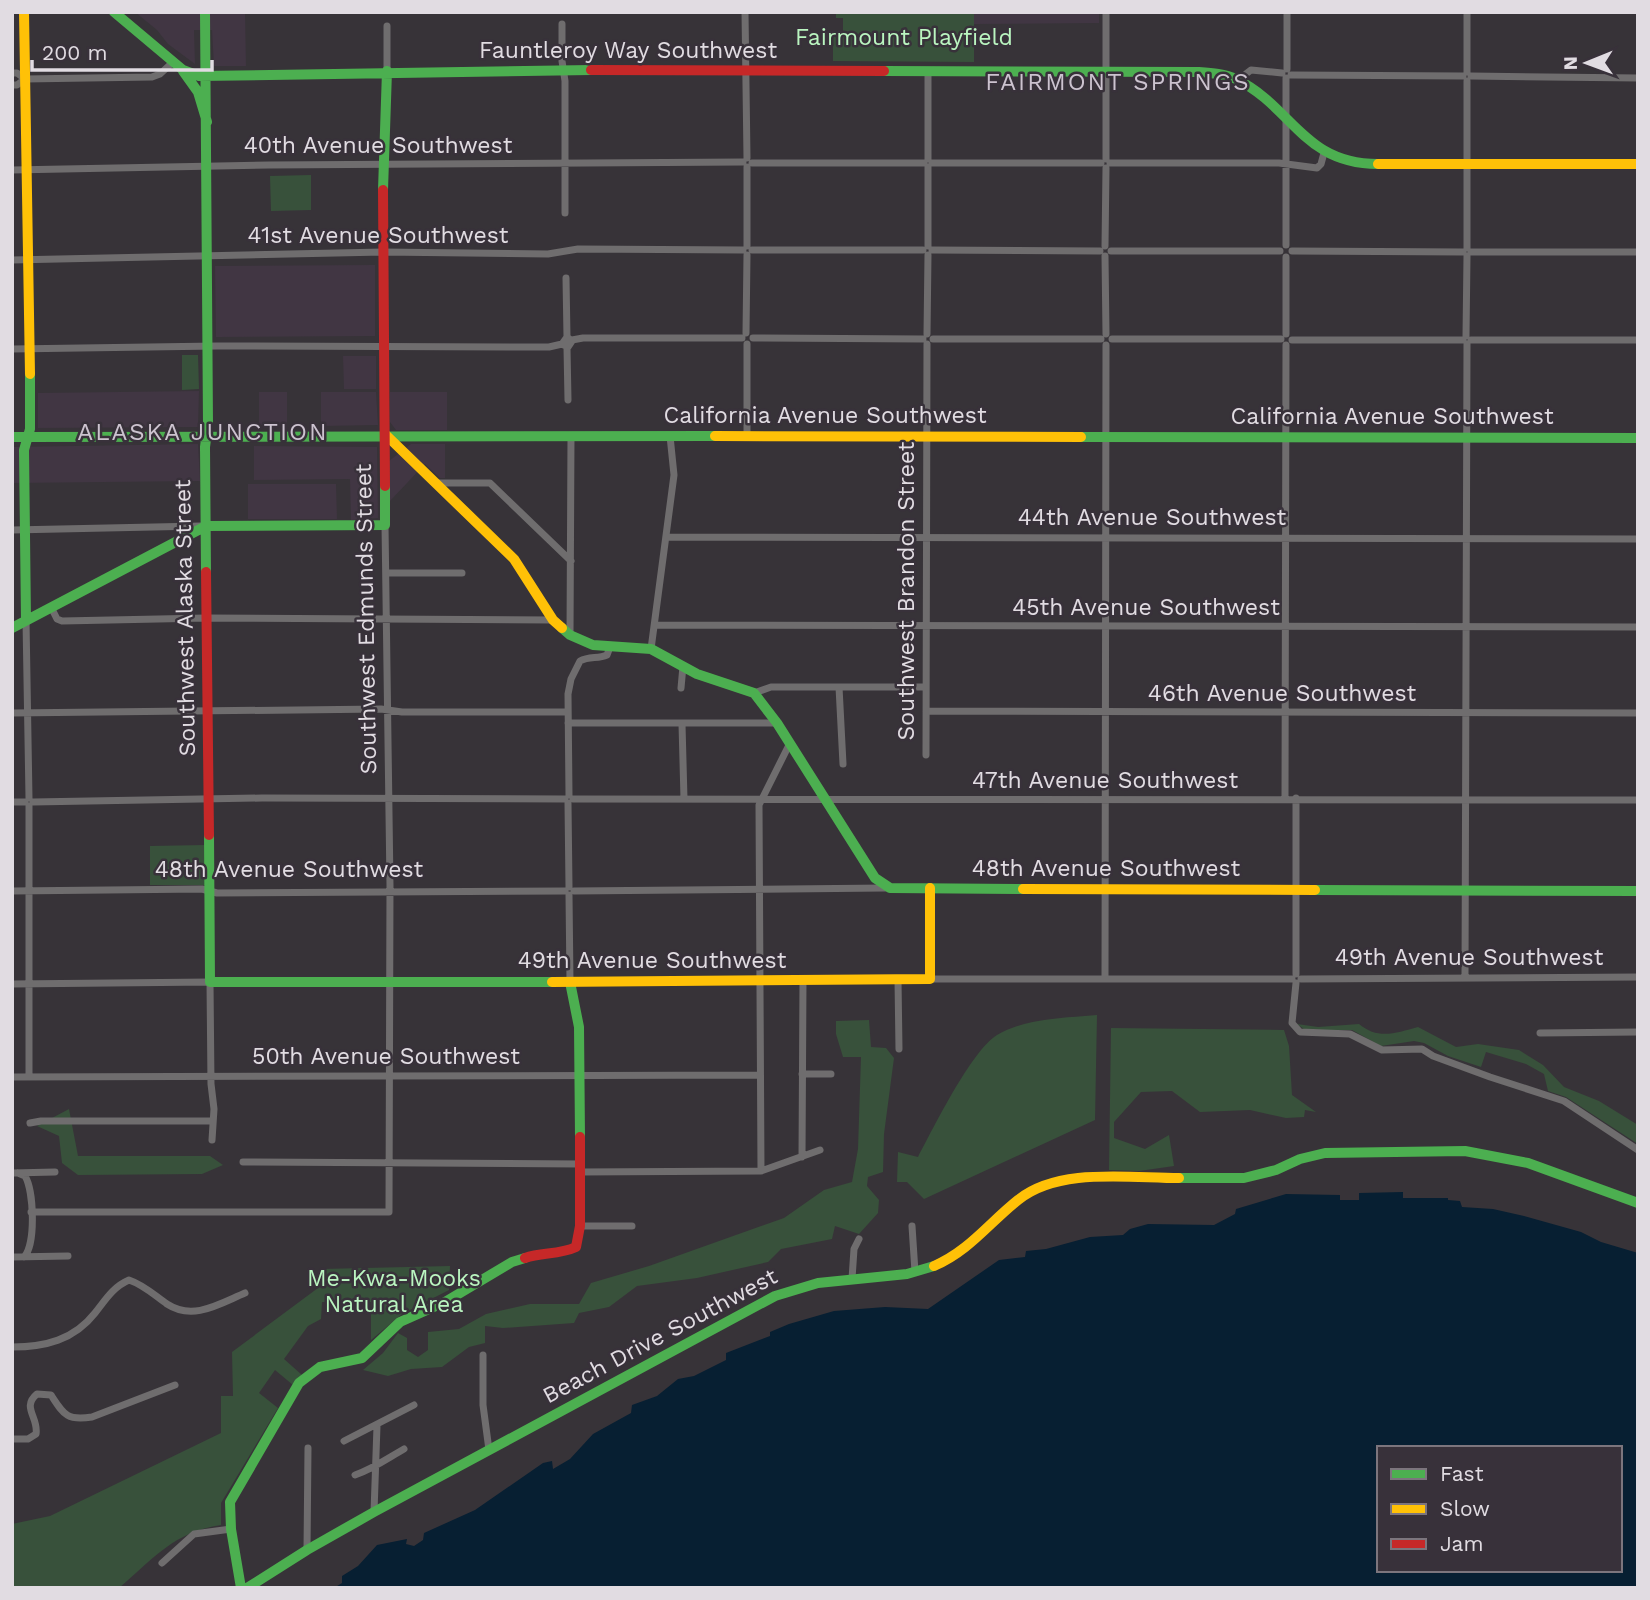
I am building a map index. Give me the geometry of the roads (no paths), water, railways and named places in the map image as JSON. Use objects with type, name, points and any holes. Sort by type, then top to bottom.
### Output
[{"type":"main road","points":[[24,12],[29,349],[29,437],[24,450],[26,620]]},
{"type":"main road","name":"Fauntleroy Way Southwest","points":[[114,12],[192,75],[564,70],[1199,72],[1225,75],[1238,80],[1257,93],[1324,153],[1357,164],[1638,164]]},
{"type":"main road","name":"Southwest Alaska Street","points":[[205,12],[208,256],[205,447],[206,710],[210,982]]},
{"type":"main road","points":[[183,70],[198,92],[207,122]]},
{"type":"main road","name":"Southwest Edmunds Street","points":[[385,525],[383,252],[387,71]]},
{"type":"main road","points":[[386,435],[514,559],[553,620],[570,635],[593,645],[651,649],[712,680],[746,688],[754,693],[777,723],[875,878],[890,888]]},
{"type":"main road","name":"California Avenue Southwest","points":[[12,437],[386,435],[1638,438]]},
{"type":"main road","points":[[12,628],[206,526],[385,525]]},
{"type":"main road","name":"48th Avenue Southwest","points":[[890,888],[1638,891]]},
{"type":"main road","points":[[930,888],[930,979]]},
{"type":"main road","name":"49th Avenue Southwest","points":[[210,982],[930,979]]},
{"type":"main road","points":[[241,1588],[231,1529],[230,1502],[290,1396],[305,1378],[320,1367],[362,1358],[407,1317],[445,1301],[512,1262],[534,1255],[564,1253],[573,1250],[579,1241],[578,1017],[570,982]]},
{"type":"main road","name":"Beach Drive Southwest","points":[[247,1588],[374,1512],[786,1291],[808,1284],[915,1272],[937,1265],[966,1249],[1019,1197],[1047,1181],[1080,1178],[1244,1178],[1276,1170],[1314,1155],[1339,1152],[1479,1152],[1528,1163],[1638,1203]]},
{"type":"street","points":[[746,12],[747,436]]},
{"type":"street","points":[[1105,978],[1106,12]]},
{"type":"street","points":[[1285,798],[1287,12]]},
{"type":"street","points":[[1465,978],[1468,12]]},
{"type":"street","points":[[562,24],[565,213]]},
{"type":"street","name":"Southwest Edmunds Street","points":[[387,26],[387,71]]},
{"type":"street","points":[[12,85],[25,79],[152,77],[160,74],[173,62]]},
{"type":"street","points":[[1238,80],[1251,70],[1287,74],[1638,78]]},
{"type":"street","name":"Southwest Brandon Street","points":[[926,755],[928,72]]},
{"type":"street","points":[[12,73],[18,73],[25,79]]},
{"type":"street","name":"40th Avenue Southwest","points":[[12,170],[747,162],[1287,164],[1317,168],[1324,153]]},
{"type":"street","name":"41st Avenue Southwest","points":[[12,260],[383,252],[548,254],[578,249],[1638,252]]},
{"type":"street","points":[[566,278],[568,400]]},
{"type":"street","points":[[12,349],[208,346],[549,347],[583,338],[1638,340]]},
{"type":"street","points":[[570,635],[571,436]]},
{"type":"street","points":[[651,649],[674,475],[670,436]]},
{"type":"street","points":[[435,483],[491,483],[571,561]]},
{"type":"street","name":"Southwest Edmunds Street","points":[[31,1212],[389,1212],[389,710],[385,525]]},
{"type":"street","points":[[12,530],[206,526]]},
{"type":"street","points":[[158,527],[170,531],[177,541]]},
{"type":"street","name":"44th Avenue Southwest","points":[[666,537],[1638,539]]},
{"type":"street","points":[[387,573],[463,573]]},
{"type":"street","points":[[51,607],[57,619],[62,621],[206,618],[553,620]]},
{"type":"street","points":[[26,620],[29,1077]]},
{"type":"street","name":"45th Avenue Southwest","points":[[655,625],[1638,626]]},
{"type":"street","points":[[570,982],[569,686],[580,661],[607,655],[610,647]]},
{"type":"street","points":[[681,688],[683,666]]},
{"type":"street","points":[[754,693],[771,687],[926,687]]},
{"type":"street","points":[[839,687],[843,764]]},
{"type":"street","points":[[12,713],[206,710],[568,712]]},
{"type":"street","name":"46th Avenue Southwest","points":[[926,711],[1638,713]]},
{"type":"street","points":[[568,723],[777,723]]},
{"type":"street","points":[[682,724],[684,799]]},
{"type":"street","points":[[761,1171],[760,800],[790,743]]},
{"type":"street","points":[[1296,798],[1294,1028],[1306,1034],[1350,1034],[1381,1050],[1422,1049],[1468,1069],[1564,1101],[1638,1150]]},
{"type":"street","name":"47th Avenue Southwest","points":[[12,802],[208,799],[1638,800]]},
{"type":"street","name":"48th Avenue Southwest","points":[[12,891],[890,888]]},
{"type":"street","name":"49th Avenue Southwest","points":[[930,979],[1638,977]]},
{"type":"street","points":[[802,1157],[803,980]]},
{"type":"street","points":[[898,980],[900,1049]]},
{"type":"street","name":"49th Avenue Southwest","points":[[12,984],[210,982]]},
{"type":"street","name":"Southwest Alaska Street","points":[[210,982],[212,1140]]},
{"type":"street","points":[[1540,1033],[1638,1031]]},
{"type":"street","points":[[802,1074],[831,1074]]},
{"type":"street","name":"50th Avenue Southwest","points":[[12,1077],[760,1076]]},
{"type":"street","points":[[30,1123],[213,1121]]},
{"type":"street","points":[[243,1162],[327,1161],[761,1171],[820,1150]]},
{"type":"street","points":[[15,1173],[55,1172]]},
{"type":"street","points":[[15,1173],[25,1176],[30,1188],[31,1247],[24,1257]]},
{"type":"street","points":[[580,1226],[632,1226]]},
{"type":"street","points":[[912,1226],[915,1272]]},
{"type":"street","points":[[852,1279],[854,1249],[859,1239]]},
{"type":"street","points":[[12,1257],[68,1256]]},
{"type":"street","points":[[12,1347],[59,1341],[77,1332],[116,1286],[130,1280],[142,1284],[169,1306],[192,1312],[209,1310],[245,1293]]},
{"type":"street","points":[[483,1355],[482,1405],[489,1450]]},
{"type":"street","points":[[12,1439],[27,1439],[36,1434],[37,1424],[29,1403],[37,1394],[51,1395],[70,1418],[80,1419],[92,1417],[175,1385]]},
{"type":"street","points":[[344,1441],[414,1405]]},
{"type":"street","points":[[374,1512],[377,1426]]},
{"type":"street","points":[[307,1550],[308,1448]]},
{"type":"street","points":[[355,1475],[404,1449]]},
{"type":"street","points":[[162,1563],[194,1534],[231,1529]]},
{"type":"water","points":[[1403,1192],[1403,1198],[1448,1198],[1460,1201],[1462,1207],[1493,1209],[1524,1216],[1581,1232],[1601,1242],[1638,1253],[1638,1588],[334,1588],[342,1583],[342,1576],[358,1566],[377,1545],[407,1539],[406,1544],[414,1546],[423,1540],[424,1533],[475,1510],[543,1463],[552,1461],[553,1469],[570,1459],[593,1434],[631,1413],[632,1405],[657,1396],[678,1379],[694,1376],[726,1360],[726,1353],[770,1336],[770,1332],[789,1324],[834,1311],[885,1307],[928,1309],[999,1260],[1025,1257],[1026,1251],[1046,1249],[1090,1237],[1123,1235],[1130,1229],[1148,1224],[1214,1225],[1235,1214],[1236,1209],[1286,1194],[1340,1195],[1340,1200],[1359,1200],[1359,1193]]},
{"type":"district","name":"FAIRMONT SPRINGS","points":[[1118,82]]},
{"type":"district","name":"ALASKA JUNCTION","points":[[203,432]]},
{"type":"park label","name":"Fairmount Playfield","points":[[904,37]]},
{"type":"park label","name":"Me-Kwa-Mooks Natural Area","points":[[394,1291]]}]
